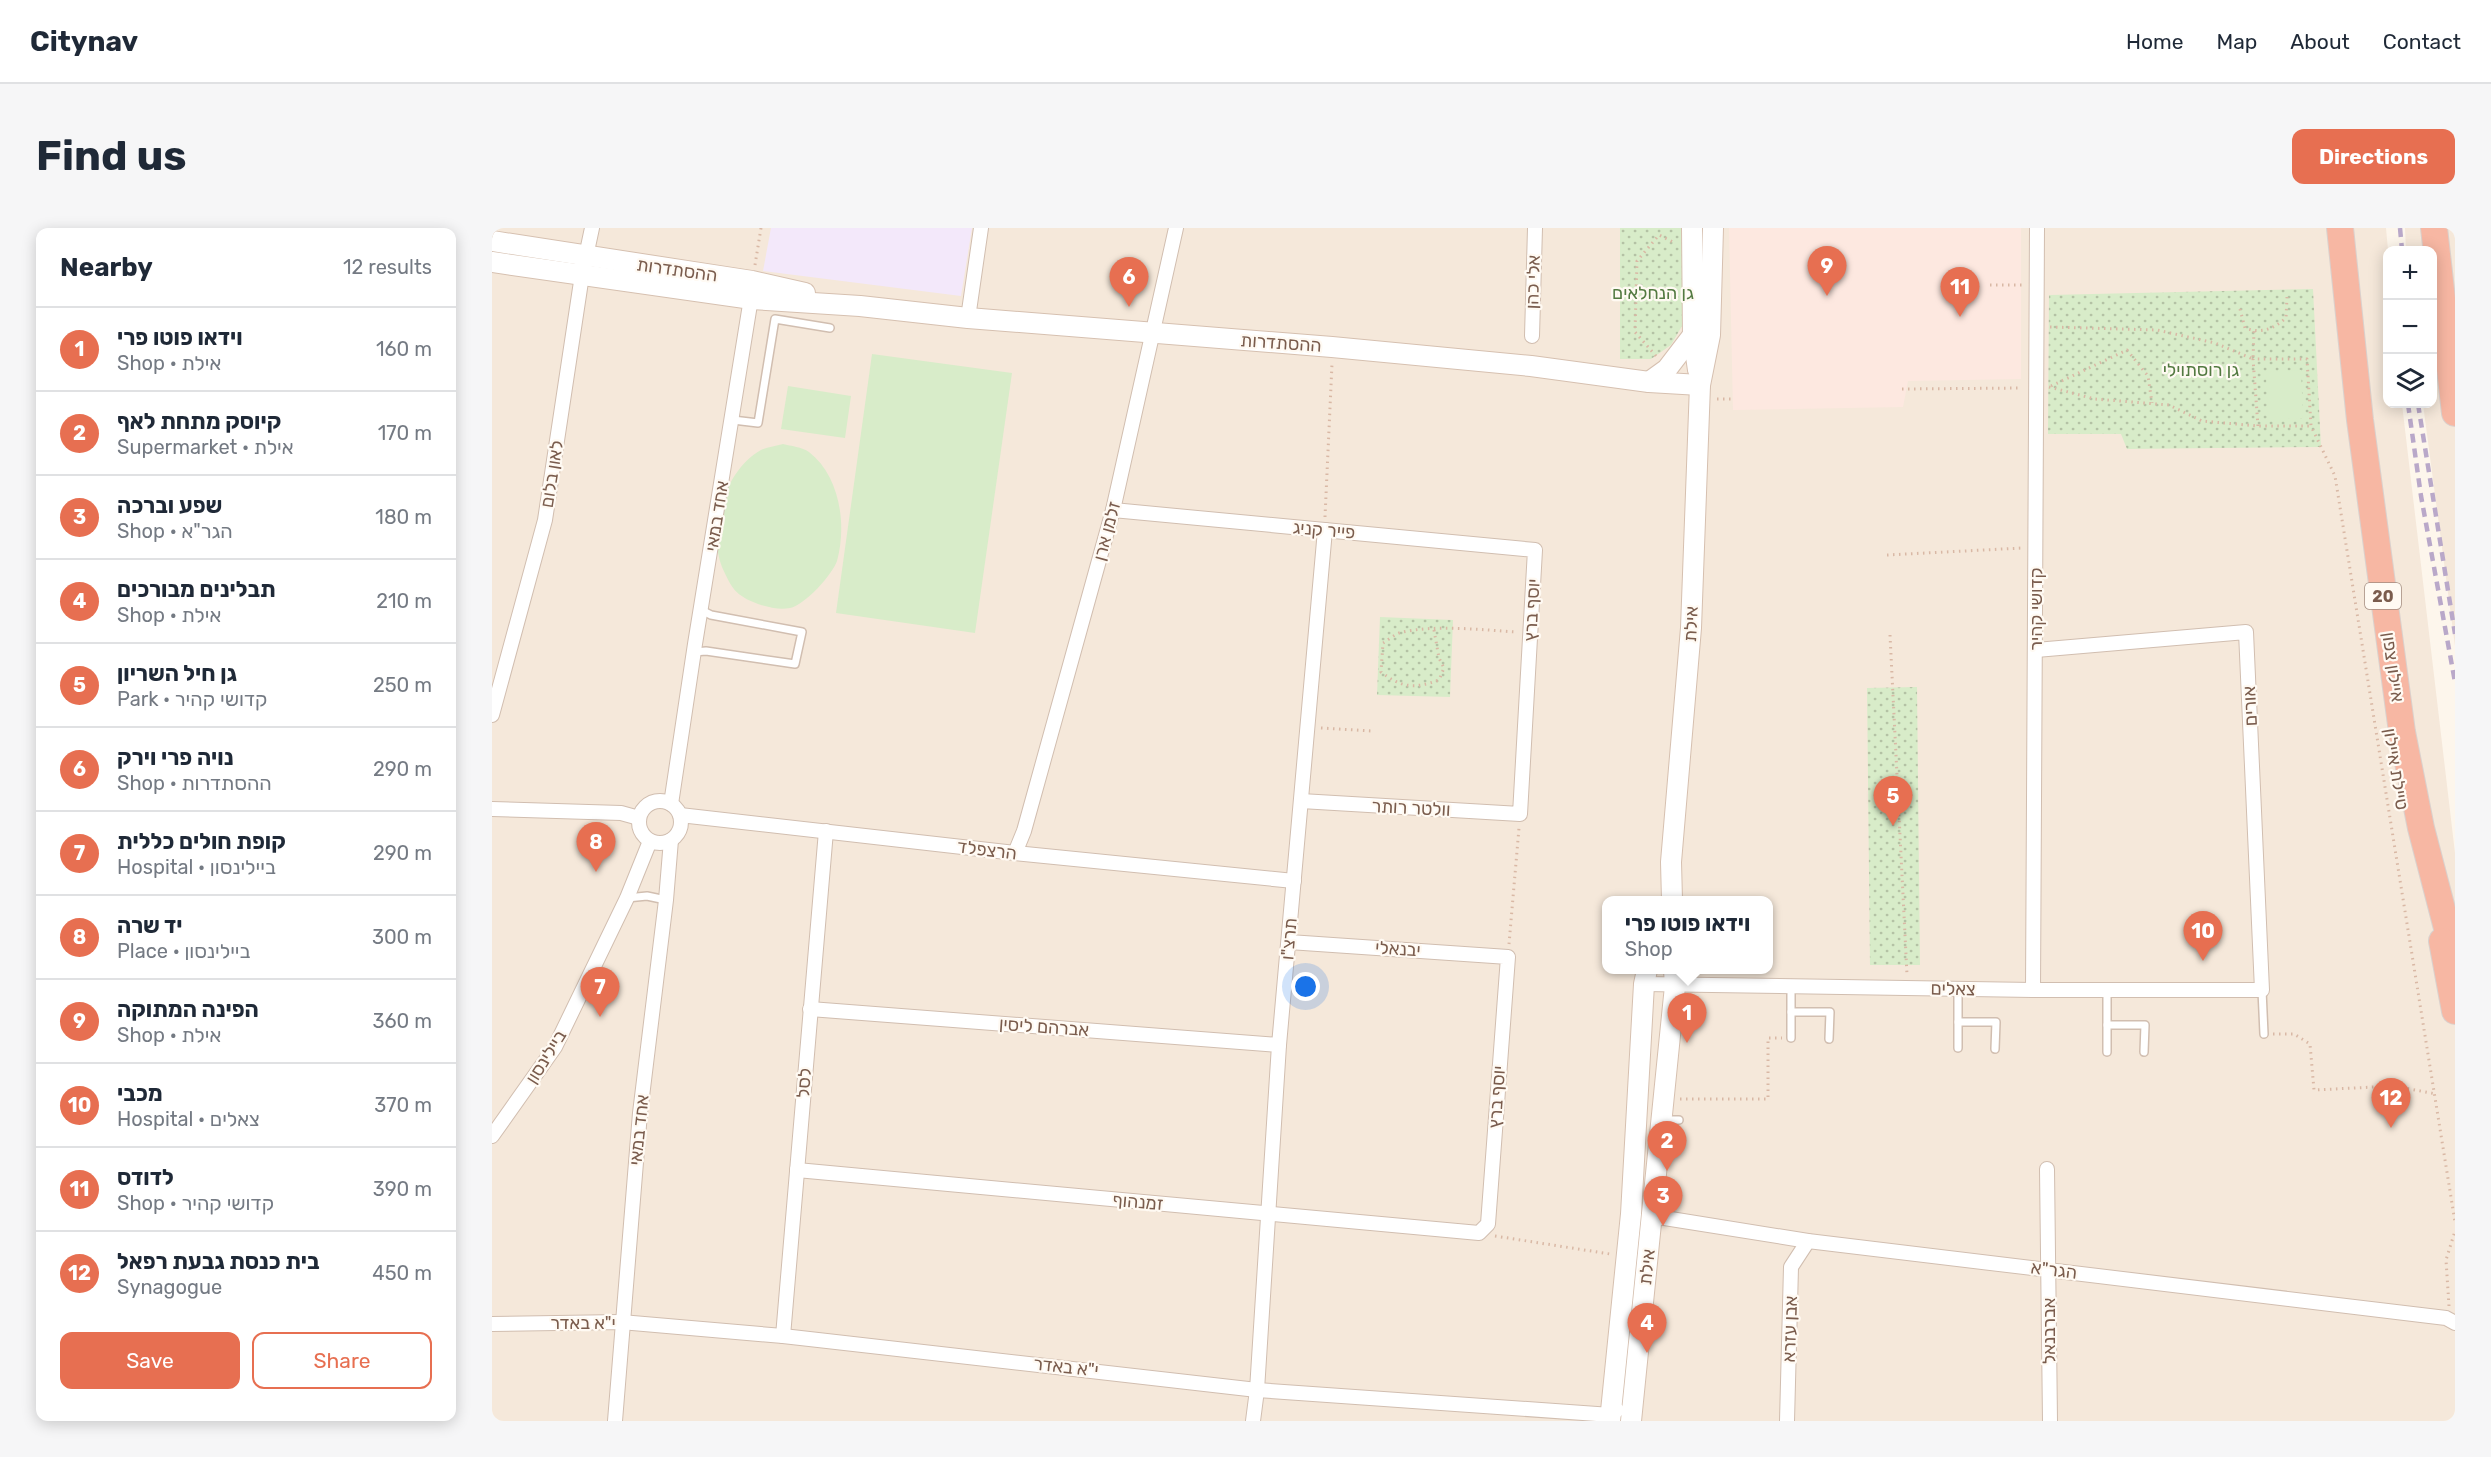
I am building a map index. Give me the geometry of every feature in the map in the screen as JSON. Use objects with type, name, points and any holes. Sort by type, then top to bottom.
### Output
[{"type":"highway","points":[[2330,228],[2355,368]]},
{"type":"highway","name":"איילון צפון","points":[[2340,228],[2370,503],[2402,732],[2421,828],[2455,959]]},
{"type":"highway","points":[[2434,228],[2455,413]]},
{"type":"highway","points":[[2443,311],[2444,228]]},
{"type":"highway","points":[[2421,828],[2455,1011]]},
{"type":"street","name":"לאון בלום","points":[[492,715],[545,520],[584,266],[592,228]]},
{"type":"street","points":[[968,318],[981,228]]},
{"type":"street","name":"זלמן ארן","points":[[1018,854],[1113,510],[1176,228]]},
{"type":"street","name":"אלי כהן","points":[[1532,336],[1535,228]]},
{"type":"street","name":"אילת","points":[[1672,896],[1671,862],[1691,628],[1700,385],[1710,335],[1713,228]]},
{"type":"street","name":"קדושי קהיר","points":[[2033,990],[2036,547],[2042,387],[2037,327],[2037,228]]},
{"type":"street","name":"אילת","points":[[1692,236],[1693,335],[1700,385]]},
{"type":"street","name":"ההסתדרות","points":[[492,241],[584,266]]},
{"type":"street","name":"ההסתדרות","points":[[492,262],[584,266],[860,306],[968,318],[1332,347],[1531,366],[1649,382],[1700,385]]},
{"type":"street","name":"אחד במאי","points":[[676,810],[694,652],[733,420],[752,290]]},
{"type":"street","points":[[1649,382],[1667,369],[1693,335]]},
{"type":"street","name":"פייר קניג","points":[[1113,510],[1535,550]]},
{"type":"street","name":"תרצ\"ו","points":[[1253,1421],[1257,1390],[1279,1045],[1325,530]]},
{"type":"street","name":"יוסף ברץ","points":[[1520,814],[1535,550]]},
{"type":"street","name":"אורים","points":[[2036,650],[2246,632],[2262,990]]},
{"type":"street","name":"וולטר רותר","points":[[1302,801],[1520,814]]},
{"type":"street","points":[[652,802],[665,802],[676,810],[680,829],[670,840],[664,843],[650,841],[641,831],[639,818],[642,811],[652,802]]},
{"type":"street","points":[[492,809],[621,813],[639,818]]},
{"type":"street","points":[[492,814],[508,810]]},
{"type":"street","name":"הרצפלד","points":[[676,810],[1018,854],[1294,881]]},
{"type":"street","name":"לסל","points":[[783,1336],[826,831]]},
{"type":"street","name":"אחד במאי","points":[[615,1421],[621,1322],[640,1113],[666,900],[670,840]]},
{"type":"street","name":"ביילינסון","points":[[492,1136],[555,1047],[627,898],[650,841]]},
{"type":"street","name":"אילת","points":[[1664,896],[1671,862]]},
{"type":"street","name":"יבנאלי","points":[[1289,942],[1508,957]]},
{"type":"street","name":"יוסף ברץ","points":[[1479,1233],[1488,1224],[1508,957]]},
{"type":"street","name":"אילת","points":[[1611,1418],[1632,1191],[1645,977]]},
{"type":"street","name":"צאלים","points":[[1645,977],[1791,987],[2262,990]]},
{"type":"street","name":"אילת","points":[[1631,1421],[1652,1216],[1670,1120],[1664,1099],[1674,978]]},
{"type":"street","name":"אברהם ליסין","points":[[810,1009],[1279,1045]]},
{"type":"street","name":"אברבנאל","points":[[2047,1169],[2050,1421]]},
{"type":"street","name":"זמנהוף","points":[[798,1170],[1479,1233]]},
{"type":"street","points":[[1632,1191],[1642,1207],[1652,1216]]},
{"type":"street","name":"הגר\"א","points":[[1652,1216],[1808,1241],[2450,1321]]},
{"type":"street","name":"אבן עזרא","points":[[1787,1421],[1791,1268],[1808,1241]]},
{"type":"street","name":"י\"א באדר","points":[[492,1324],[621,1322],[783,1336],[1257,1390],[1611,1418]]},
{"type":"street","points":[[1611,1418],[1633,1395]]},
{"type":"lane","points":[[733,420],[758,423],[775,320],[830,328]]},
{"type":"lane","points":[[694,652],[706,651],[795,664],[802,632],[711,615],[701,610]]},
{"type":"lane","points":[[627,898],[647,896],[666,900]]},
{"type":"lane","points":[[1791,987],[1791,1038]]},
{"type":"lane","points":[[1958,989],[1958,1048]]},
{"type":"lane","points":[[2107,990],[2107,1052]]},
{"type":"lane","points":[[2262,990],[2264,1034]]},
{"type":"lane","points":[[1791,1012],[1830,1012],[1829,1039]]},
{"type":"lane","points":[[1958,1022],[1996,1022],[1995,1049]]},
{"type":"lane","points":[[2107,1025],[2145,1025],[2144,1052]]},
{"type":"path","points":[[752,290],[761,228]]},
{"type":"path","points":[[1667,369],[1635,332],[1637,261],[1659,235],[1678,245],[1692,236]]},
{"type":"path","points":[[1990,285],[2037,285]]},
{"type":"path","points":[[2240,309],[2245,328],[2254,332],[2272,330],[2286,318],[2287,297]]},
{"type":"path","points":[[1902,389],[2042,387],[2095,399],[2169,405],[2202,421],[2258,426],[2311,426],[2307,359],[2253,359],[2215,343],[2157,330],[2037,327]]},
{"type":"path","points":[[2254,332],[2253,359],[2258,426]]},
{"type":"path","points":[[1325,530],[1332,347]]},
{"type":"path","points":[[2042,387],[2127,350],[2148,376],[2152,403]]},
{"type":"path","name":"טיילת איילון","points":[[2311,426],[2335,476],[2455,1222]]},
{"type":"path","points":[[1887,555],[2036,547]]},
{"type":"path","points":[[1434,630],[1439,657],[1444,668],[1439,680],[1425,686],[1398,685],[1381,672],[1383,643],[1398,633],[1452,628],[1530,633]]},
{"type":"path","points":[[1890,635],[1907,989]]},
{"type":"path","points":[[1307,727],[1372,731]]},
{"type":"path","points":[[1508,957],[1520,814]]},
{"type":"path","points":[[2264,1034],[2294,1034],[2310,1044],[2314,1090],[2394,1086],[2436,1094]]},
{"type":"path","points":[[1664,1099],[1768,1099],[1768,1038],[1791,1038]]},
{"type":"path","points":[[2450,1321],[2445,1260],[2455,1231]]},
{"type":"path","points":[[1479,1233],[1626,1256]]},
{"type":"shaded area","points":[[492,228],[2386,228],[2388,246],[2383,246],[2383,408],[2402,408],[2455,853],[2455,1421],[492,1421]]},
{"type":"shaded area","points":[[771,228],[972,228],[961,296],[763,271]]},
{"type":"shaded area","points":[[1729,228],[2021,228],[2021,379],[1908,381],[1903,407],[1733,410]]},
{"type":"shaded area","points":[[2405,228],[2455,228],[2455,646],[2424,408],[2437,408],[2437,246],[2406,246]]},
{"type":"green space","name":"גן הנחלאים","points":[[1620,228],[1685,228],[1686,319],[1671,345],[1651,359],[1620,359]]},
{"type":"green space","name":"גן רוסתוילי","points":[[2313,289],[2321,447],[2127,449],[2121,434],[2048,434],[2049,295]]},
{"type":"green space","points":[[872,354],[1012,373],[975,633],[836,613]]},
{"type":"green space","points":[[2301,370],[2303,418],[2268,420],[2266,372]]},
{"type":"green space","points":[[788,386],[851,396],[845,438],[781,429]]},
{"type":"green space","points":[[783,444],[809,452],[828,474],[838,502],[841,532],[837,561],[830,574],[803,601],[796,606],[782,609],[758,604],[744,598],[735,590],[722,567],[717,536],[722,502],[738,471],[748,459],[761,450]]},
{"type":"green space","points":[[1380,617],[1453,620],[1450,697],[1377,695]]},
{"type":"green space","points":[[1917,687],[1920,965],[1870,965],[1867,688]]},
{"type":"railway","points":[[2400,228],[2402,246]]},
{"type":"railway","points":[[2409,408],[2421,496],[2455,682]]},
{"type":"railway","points":[[2419,408],[2455,634]]},
{"type":"place","name":"הפינה המתוקה","points":[[1827,296]]},
{"type":"place","name":"נויה פרי וירק","points":[[1129,307]]},
{"type":"place","name":"לדודס","points":[[1960,317]]},
{"type":"place","name":"גן חיל השריון","points":[[1893,826]]},
{"type":"place","name":"יד שרה","points":[[596,872]]},
{"type":"place","name":"מכבי","points":[[2203,961]]},
{"type":"place","name":"קופת חולים כללית","points":[[600,1017]]},
{"type":"place","name":"וידאו פוטו פרי","points":[[1687,1043]]},
{"type":"place","name":"בית כנסת גבעת רפאל","points":[[2391,1128]]},
{"type":"place","name":"קיוסק מתחת לאף","points":[[1667,1171]]},
{"type":"place","name":"שפע וברכה","points":[[1663,1226]]},
{"type":"place","name":"תבלינים מבורכים","points":[[1647,1353]]}]
